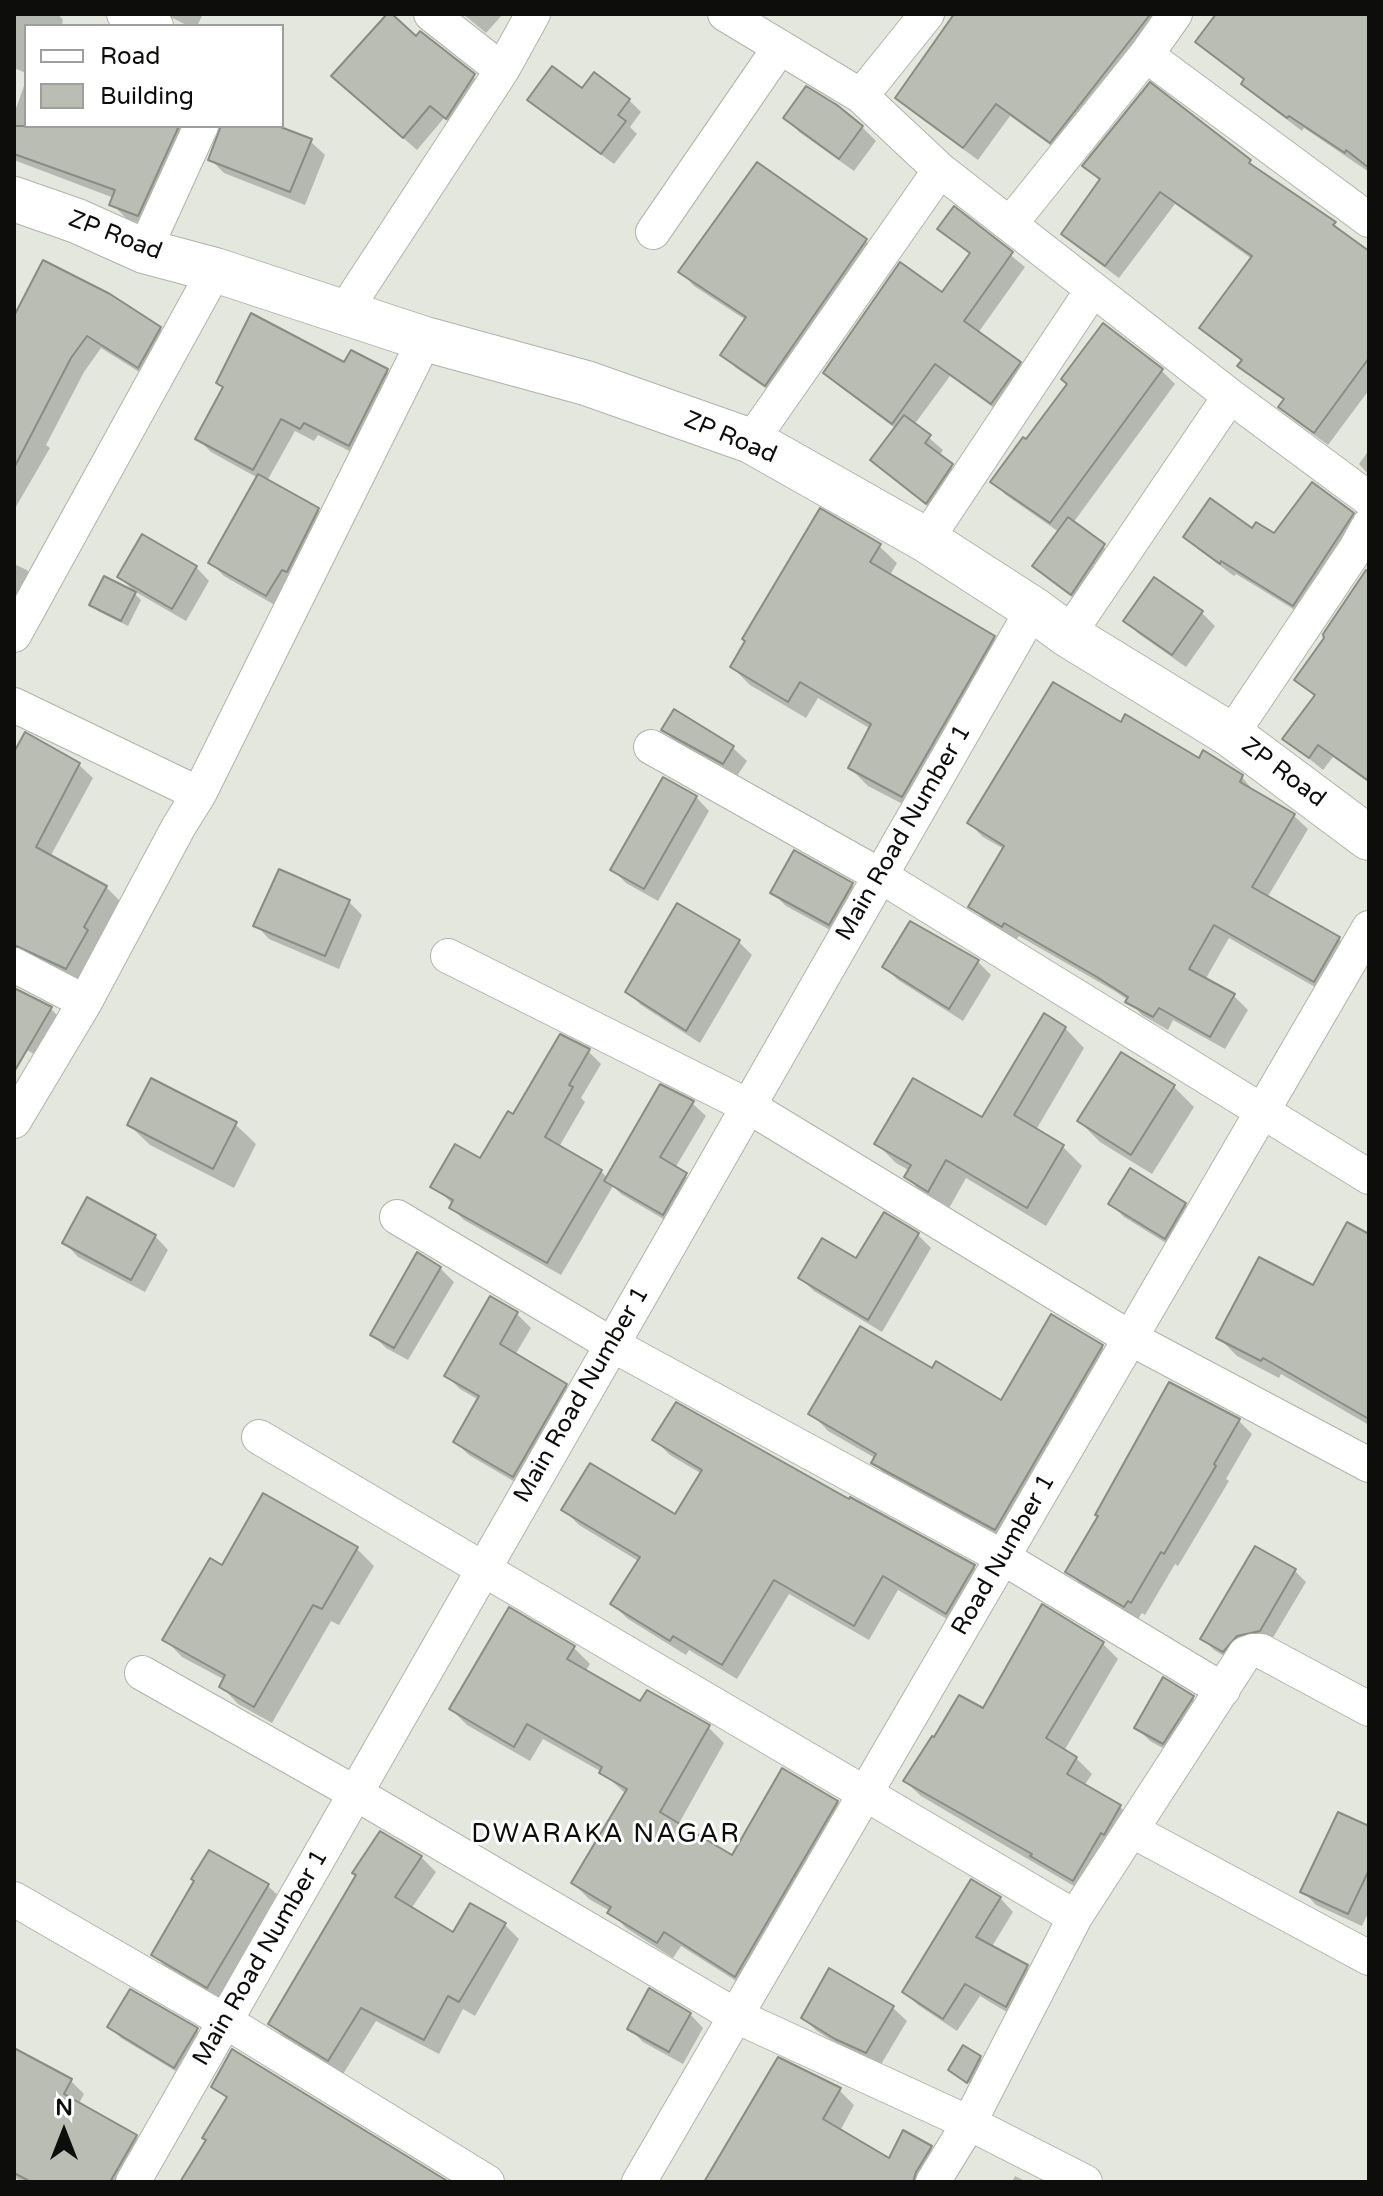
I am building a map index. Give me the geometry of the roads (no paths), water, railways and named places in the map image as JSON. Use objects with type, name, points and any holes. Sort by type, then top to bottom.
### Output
[{"type":"street","points":[[124,14],[151,24]]},
{"type":"street","points":[[431,14],[502,70]]},
{"type":"street","points":[[344,312],[502,70],[533,14]]},
{"type":"street","points":[[725,14],[861,96],[940,170],[1230,396],[1369,499]]},
{"type":"street","points":[[861,96],[927,14]]},
{"type":"street","points":[[1010,224],[1146,55],[1175,14]]},
{"type":"street","points":[[653,232],[780,47]]},
{"type":"street","points":[[1146,55],[1369,220]]},
{"type":"street","points":[[144,251],[200,128]]},
{"type":"street","points":[[751,441],[940,170]]},
{"type":"street","name":"ZP Road","points":[[14,199],[77,221],[144,251],[215,270],[425,339],[586,383],[751,441],[926,540],[1068,635],[1231,735],[1369,838]]},
{"type":"street","points":[[14,635],[215,270]]},
{"type":"street","points":[[926,540],[1093,289]]},
{"type":"street","points":[[14,1121],[85,1002],[199,794],[425,339]]},
{"type":"street","points":[[1068,635],[1230,396]]},
{"type":"street","points":[[1231,735],[1364,545]]},
{"type":"street","name":"Main Road Number 1","points":[[133,2182],[1033,609]]},
{"type":"street","points":[[14,705],[199,794]]},
{"type":"street","points":[[651,747],[879,875],[1369,1177]]},
{"type":"street","name":"Road Number 1","points":[[639,2182],[1369,928]]},
{"type":"street","points":[[448,956],[748,1106],[1130,1338],[1369,1465]]},
{"type":"street","points":[[14,965],[85,1002]]},
{"type":"street","points":[[397,1217],[611,1344],[1002,1557],[1223,1690]]},
{"type":"street","points":[[259,1437],[1075,1917]]},
{"type":"street","points":[[933,2182],[969,2123],[1075,1917],[1245,1654],[1261,1651],[1369,1709]]},
{"type":"street","points":[[142,1673],[355,1793],[736,2016],[969,2123],[1085,2182]]},
{"type":"street","points":[[1131,1830],[1369,1958]]},
{"type":"street","points":[[14,1899],[225,2021],[487,2182]]},
{"type":"district","name":"DWARAKA NAGAR","points":[[606,1835]]}]
